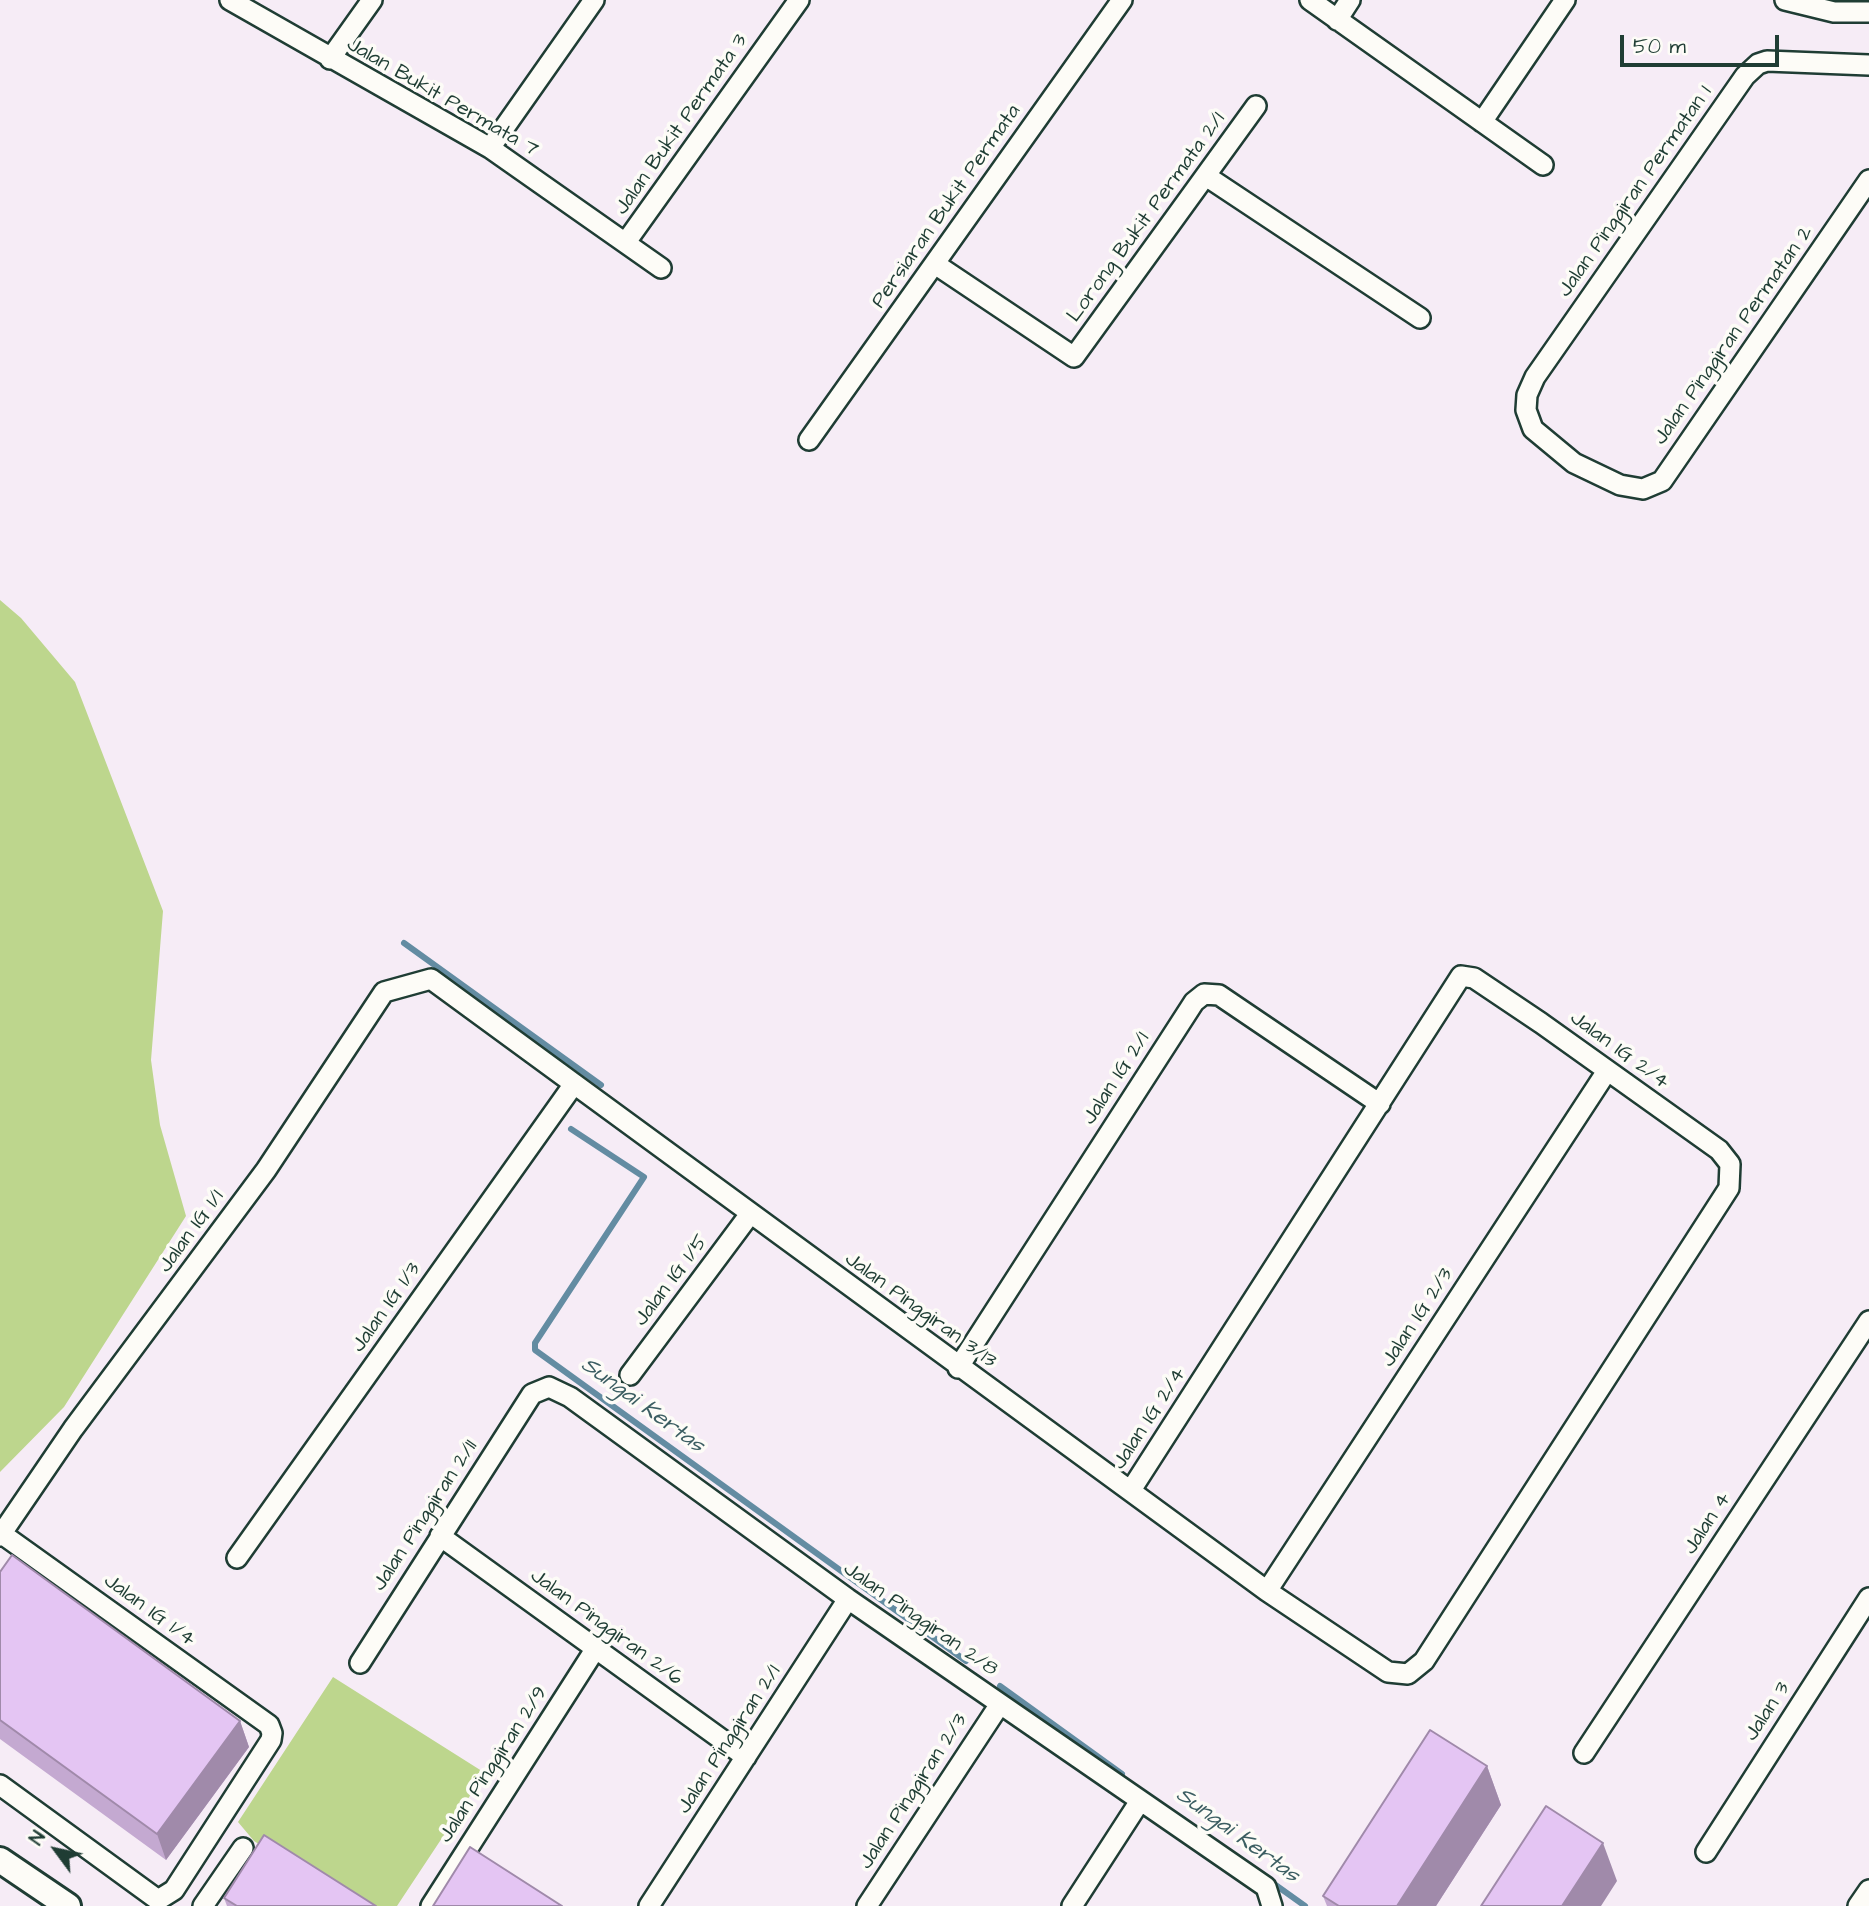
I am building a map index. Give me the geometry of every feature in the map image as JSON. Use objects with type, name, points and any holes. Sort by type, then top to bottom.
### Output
[{"type":"street","name":"Jalan Bukit Permata 7","points":[[230,0],[490,148],[661,268]]},
{"type":"street","points":[[330,59],[372,0]]},
{"type":"street","points":[[490,148],[594,0]]},
{"type":"street","name":"Jalan Bukit Permata 3","points":[[626,242],[799,0]]},
{"type":"street","name":"Persiaran Bukit Permata","points":[[809,440],[1122,0]]},
{"type":"street","points":[[1310,0],[1544,165]]},
{"type":"street","points":[[1337,20],[1350,0]]},
{"type":"street","points":[[1482,122],[1565,0]]},
{"type":"street","points":[[1785,0],[1834,12],[1869,12]]},
{"type":"street","name":"Jalan Pinggiran Permatan 1","points":[[1620,485],[1574,463],[1533,429],[1526,410],[1527,395],[1535,377],[1745,76],[1758,64],[1767,61],[1869,65]]},
{"type":"street","name":"Lorong Bukit Permata 2/1","points":[[934,264],[1074,357],[1256,106]]},
{"type":"street","points":[[1206,176],[1419,318]]},
{"type":"street","name":"Jalan Pinggiran Permatan 2","points":[[1620,485],[1643,489],[1662,481],[1869,180]]},
{"type":"street","name":"Jalan IG 2/4","points":[[1130,1490],[1461,976],[1474,978],[1719,1150],[1730,1164],[1729,1188],[1424,1661],[1408,1674],[1388,1672]]},
{"type":"street","name":"Jalan Pinggiran 3/13","points":[[431,979],[1267,1591],[1388,1672]]},
{"type":"street","name":"Jalan IG 1/1","points":[[1,1535],[73,1429],[266,1170],[384,992],[431,979]]},
{"type":"street","name":"Jalan IG 2/1","points":[[958,1367],[1194,1002],[1204,994],[1219,995],[1380,1104]]},
{"type":"street","name":"Jalan IG 2/3","points":[[1267,1591],[1607,1071]]},
{"type":"street","name":"Jalan IG 1/3","points":[[237,1558],[574,1084]]},
{"type":"street","name":"Jalan IG 1/5","points":[[630,1376],[750,1214]]},
{"type":"street","name":"Jalan 4","points":[[1584,1753],[1869,1321]]},
{"type":"street","name":"Jalan Pinggiran 2/8","points":[[532,1394],[549,1387],[570,1396],[848,1599],[1266,1887],[1272,1906]]},
{"type":"street","name":"Jalan Pinggiran 2/11","points":[[360,1663],[532,1394]]},
{"type":"street","name":"Jalan IG 1/4","points":[[0,1784],[137,1888],[158,1900],[174,1890],[271,1740],[269,1725],[1,1535]]},
{"type":"street","name":"Jalan Pinggiran 2/6","points":[[440,1536],[746,1756]]},
{"type":"street","name":"Jalan 3","points":[[1706,1852],[1869,1598]]},
{"type":"street","name":"Jalan Pinggiran 2/1","points":[[649,1906],[848,1599]]},
{"type":"street","name":"Jalan Pinggiran 2/9","points":[[431,1906],[596,1648]]},
{"type":"street","name":"Jalan Pinggiran 2/3","points":[[867,1906],[1000,1704]]},
{"type":"street","points":[[1072,1906],[1140,1801]]},
{"type":"street","points":[[202,1906],[243,1848]]},
{"type":"street","points":[[0,1860],[68,1906]]},
{"type":"street","points":[[1858,1906],[1869,1890]]},
{"type":"green space","points":[[0,600],[21,618],[75,682],[163,911],[151,1060],[160,1125],[186,1216],[64,1407],[0,1472]]},
{"type":"green space","points":[[333,1677],[485,1773],[397,1906],[355,1906],[254,1841],[238,1822]]},
{"type":"building","points":[[12,1555],[240,1721],[157,1834],[0,1720],[0,1572]]},
{"type":"building","points":[[1430,1730],[1487,1766],[1397,1906],[1339,1906],[1323,1896]]},
{"type":"building","points":[[1546,1806],[1603,1843],[1562,1906],[1481,1906]]},
{"type":"building","points":[[264,1835],[376,1906],[237,1906],[224,1898]]},
{"type":"building","points":[[470,1847],[562,1906],[433,1906]]},
{"type":"waterway","name":"Sungai Kertas","points":[[404,943],[601,1085]]},
{"type":"waterway","name":"Sungai Kertas","points":[[571,1129],[644,1177],[535,1343],[535,1350],[966,1661]]},
{"type":"waterway","points":[[1000,1686],[1122,1774]]},
{"type":"waterway","name":"Sungai Kertas","points":[[1270,1881],[1305,1906]]}]
